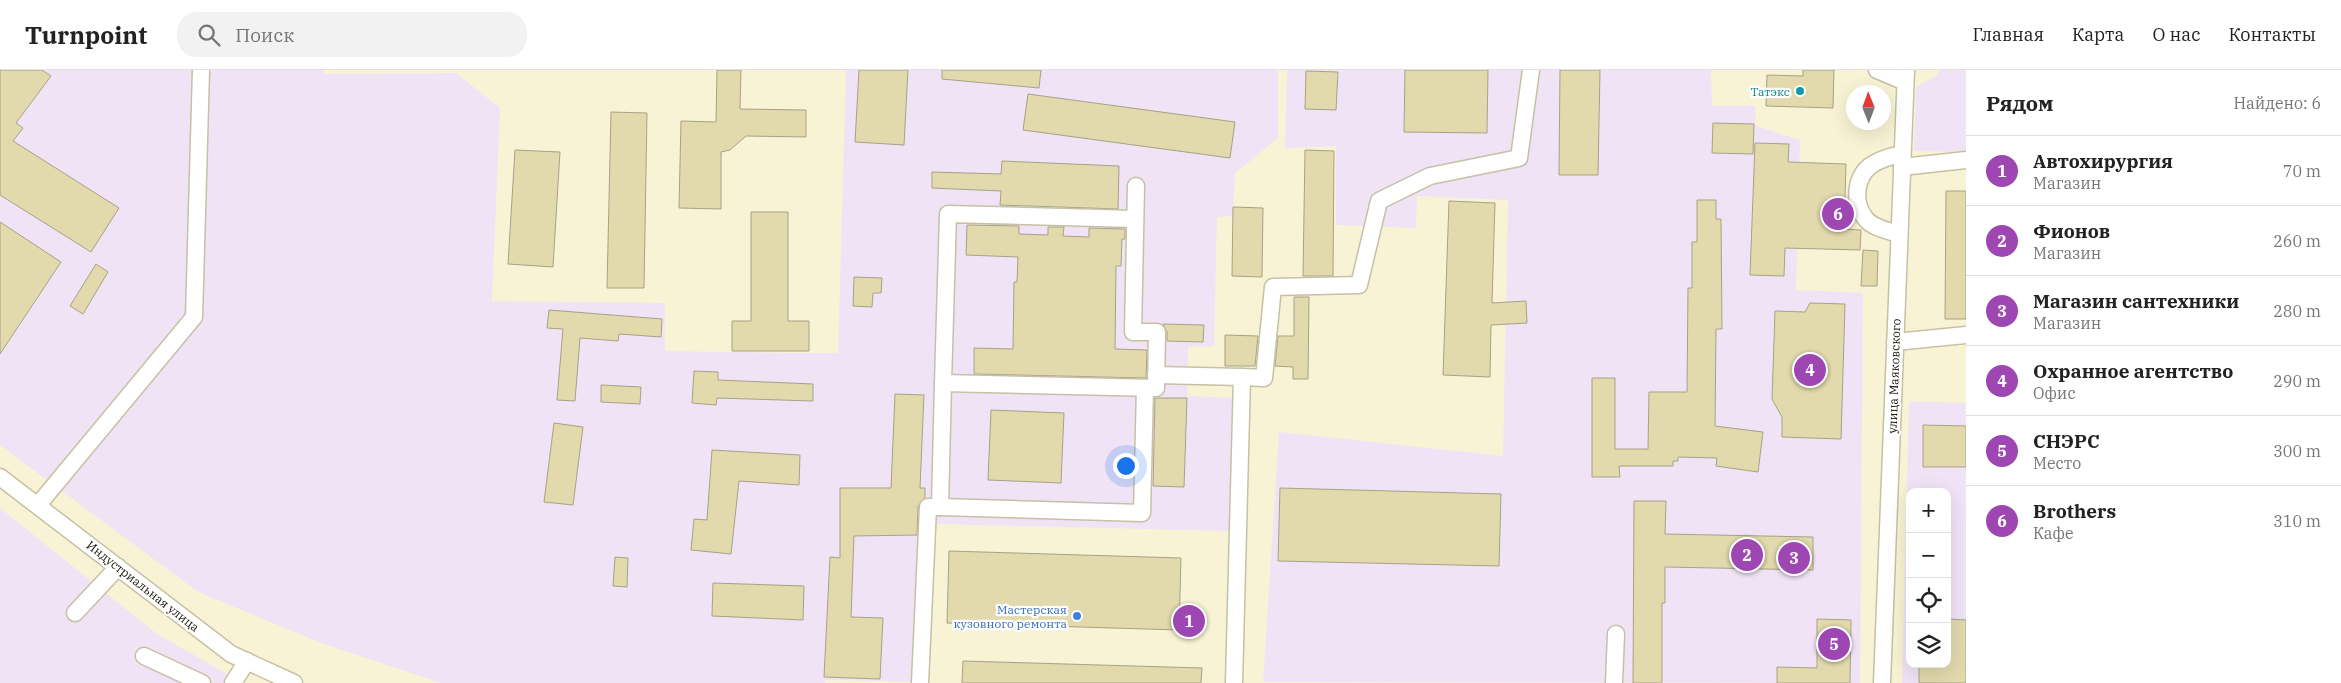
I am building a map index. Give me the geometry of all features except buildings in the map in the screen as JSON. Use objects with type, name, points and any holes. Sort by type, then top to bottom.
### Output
[{"type":"street","points":[[38,505],[194,317],[200,70]]},
{"type":"street","points":[[1156,375],[1264,378],[1273,286],[1360,285],[1379,201],[1430,176],[1519,158],[1531,70]]},
{"type":"street","points":[[1877,70],[1905,76]]},
{"type":"street","name":"улица Маяковского","points":[[1882,683],[1905,76]]},
{"type":"street","points":[[1899,234],[1879,228],[1865,219],[1856,200],[1859,182],[1869,167],[1885,158],[1902,160],[1966,160]]},
{"type":"street","points":[[943,383],[1156,388],[1158,332],[1132,332],[1136,186]]},
{"type":"street","points":[[940,507],[948,214],[1136,219]]},
{"type":"street","points":[[1895,342],[1966,335]]},
{"type":"street","points":[[1234,683],[1242,377]]},
{"type":"street","points":[[920,683],[928,507],[1142,513],[1145,388]]},
{"type":"street","name":"Индустриальная улица","points":[[0,477],[231,654],[288,682]]},
{"type":"street","points":[[75,613],[118,567]]},
{"type":"street","points":[[1614,683],[1616,634]]},
{"type":"street","points":[[144,656],[202,683]]},
{"type":"street","points":[[233,683],[247,661]]},
{"type":"shaded area","points":[[0,70],[323,70],[323,74],[456,73],[500,108],[492,301],[665,303],[665,351],[838,353],[846,70],[1278,70],[1278,138],[1235,173],[1233,216],[1217,217],[1214,346],[1188,347],[1187,396],[1233,398],[1232,531],[932,524],[928,682],[825,680],[825,683],[441,683],[321,643],[198,592],[0,445]]},
{"type":"shaded area","points":[[1287,70],[1711,70],[1712,106],[1755,106],[1756,126],[1800,140],[1796,290],[1863,293],[1860,683],[1263,682],[1279,432],[1503,456],[1508,200],[1417,196],[1416,228],[1336,225],[1336,146],[1285,148]]},
{"type":"shaded area","points":[[1940,70],[1966,70],[1966,152],[1914,151],[1916,87],[1937,75]]},
{"type":"shaded area","points":[[1909,401],[1966,403],[1966,683],[1902,683],[1906,522],[1906,668],[1951,668],[1951,488],[1907,488]]},
{"type":"shaded area","points":[[0,508],[157,634],[243,683],[0,683]]},
{"type":"place","name":"Татэкс","points":[[1800,91]]},
{"type":"place","name":"Brothers","points":[[1838,214]]},
{"type":"place","name":"Охранное агентство","points":[[1810,370]]},
{"type":"place","name":"Фионов","points":[[1747,555]]},
{"type":"place","name":"Магазин сантехники","points":[[1794,558]]},
{"type":"place","name":"Мастерская кузовного ремонта","points":[[1077,616]]},
{"type":"place","name":"Автохирургия","points":[[1189,621]]},
{"type":"place","name":"СНЭРС","points":[[1834,644]]}]
